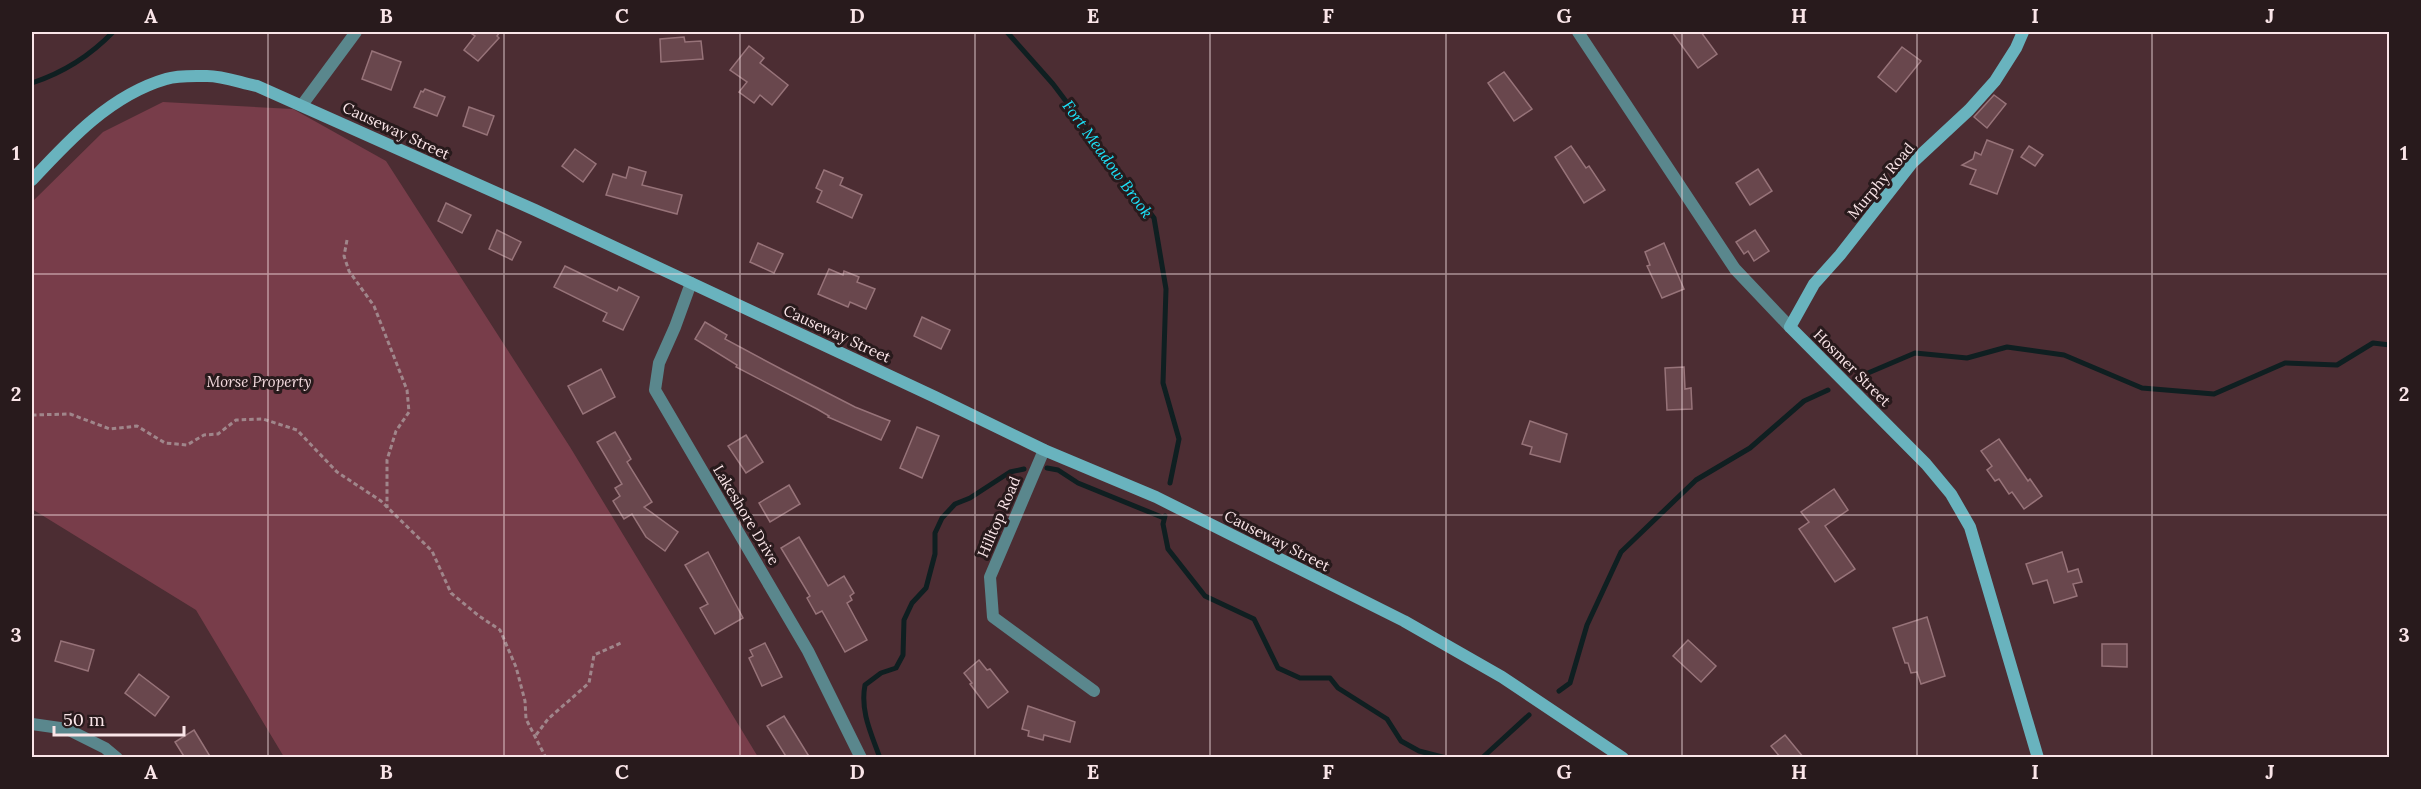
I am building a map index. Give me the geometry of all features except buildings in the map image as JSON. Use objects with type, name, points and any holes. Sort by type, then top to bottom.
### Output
[{"type":"street","points":[[302,105],[356,32]]},
{"type":"street","name":"Hosmer Street","points":[[1578,32],[1730,261],[1870,410],[1899,435],[1951,494],[1970,527],[2038,758]]},
{"type":"street","name":"Murphy Road","points":[[1790,327],[1814,284],[1840,255],[1912,163],[1969,110],[1995,81],[2024,32]]},
{"type":"street","name":"Causeway Street","points":[[32,180],[66,142],[104,111],[133,92],[168,78],[210,76],[257,86],[536,210],[1006,430],[1044,450],[1156,497],[1404,621],[1502,677],[1623,758]]},
{"type":"street","name":"Lakeshore Drive","points":[[691,283],[659,363],[655,390],[671,420],[717,492],[808,651],[861,758]]},
{"type":"street","name":"Hilltop Road","points":[[1044,450],[990,577],[993,617],[1094,691]]},
{"type":"street","points":[[32,724],[68,729],[105,748],[117,758]]},
{"type":"path","points":[[346,240],[344,256],[349,271],[374,306],[407,390],[409,412],[396,431],[387,460],[387,508]]},
{"type":"path","points":[[32,415],[70,414],[110,429],[137,426],[165,443],[187,445],[204,435],[218,434],[236,420],[263,419],[297,430],[337,472],[381,501],[432,551],[451,593],[478,616],[500,630],[516,667],[525,701],[526,719],[546,758]]},
{"type":"path","points":[[536,735],[548,719],[589,683],[594,655],[621,643]]},
{"type":"green space","name":"Morse Property","points":[[163,102],[293,109],[386,161],[570,447],[758,757],[284,757],[196,610],[32,509],[32,202],[103,132]]},
{"type":"waterway","name":"Fort Meadow Brook","points":[[32,83],[76,62],[113,32]]},
{"type":"waterway","name":"Fort Meadow Brook","points":[[1007,32],[1053,84],[1154,218],[1166,289],[1163,383],[1179,439],[1170,483]]},
{"type":"waterway","points":[[1861,376],[1915,353],[1967,358],[2007,347],[2064,355],[2142,388],[2214,394],[2285,363],[2337,365],[2373,343],[2390,345]]},
{"type":"waterway","points":[[1559,691],[1570,683],[1587,625],[1621,552],[1696,480],[1750,448],[1804,401],[1828,390]]},
{"type":"waterway","points":[[1047,468],[1058,470],[1078,483],[1164,518]]},
{"type":"waterway","points":[[880,758],[865,713],[865,685],[881,673],[896,668],[903,655],[904,620],[912,603],[926,588],[935,554],[935,533],[942,518],[955,504],[970,498],[1010,472],[1024,469]]},
{"type":"waterway","name":"Fort Meadow Brook","points":[[1165,516],[1163,524],[1168,549],[1205,596],[1254,619],[1278,668],[1300,678],[1330,678],[1338,688],[1387,719],[1401,741],[1419,751],[1446,758]]},
{"type":"waterway","points":[[1482,758],[1529,715]]}]
